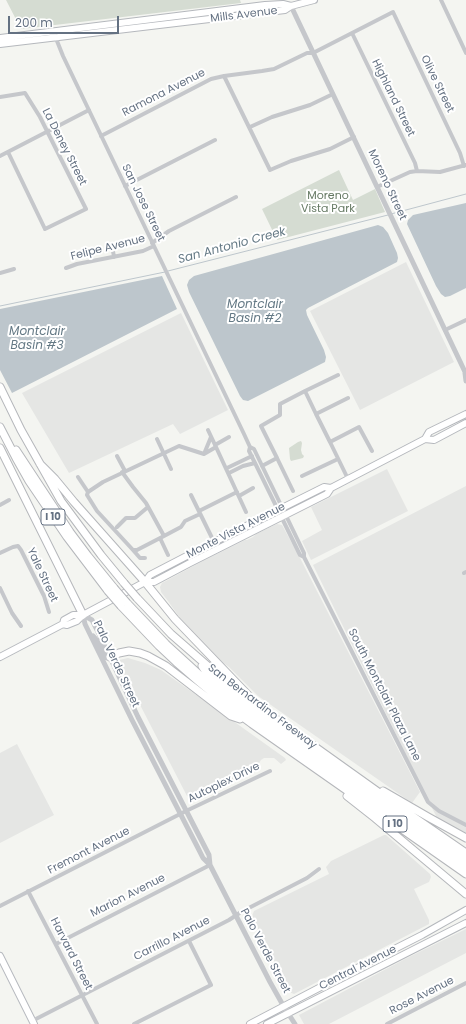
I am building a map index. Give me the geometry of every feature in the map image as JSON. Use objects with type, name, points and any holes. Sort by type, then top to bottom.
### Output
[{"type":"highway","name":"San Bernardino Freeway","points":[[0,387],[21,430],[61,501],[124,583],[171,634],[234,689],[466,853]]},
{"type":"highway","name":"San Bernardino Freeway","points":[[0,427],[29,481],[80,555],[159,646],[181,667],[252,724],[466,874]]},
{"type":"highway","points":[[0,448],[83,615]]},
{"type":"highway","points":[[40,464],[55,479],[145,582],[175,620],[263,710]]},
{"type":"highway","points":[[124,605],[210,684],[258,722],[466,867]]},
{"type":"highway","points":[[110,657],[129,651],[148,656],[166,666],[231,716],[252,724]]},
{"type":"highway","points":[[196,657],[206,672],[234,696],[466,861]]},
{"type":"highway","points":[[348,771],[466,838]]},
{"type":"highway","points":[[324,774],[350,799],[370,813],[466,894]]},
{"type":"main road","name":"Mills Avenue","points":[[0,44],[55,35],[176,20],[265,5],[283,4],[291,6],[314,0]]},
{"type":"main road","name":"Mills Avenue","points":[[0,38],[55,35]]},
{"type":"main road","name":"Monte Vista Avenue","points":[[426,440],[429,432],[466,414]]},
{"type":"main road","name":"Monte Vista Avenue","points":[[145,582],[154,582],[327,494],[331,488],[348,479],[426,440],[434,440],[466,423]]},
{"type":"main road","name":"Monte Vista Avenue","points":[[0,657],[63,624],[64,620],[73,615],[83,615],[145,582],[150,575],[214,542],[324,487],[331,488]]},
{"type":"main road","name":"Central Avenue","points":[[250,1024],[422,936],[466,910]]},
{"type":"main road","name":"Central Avenue","points":[[267,1024],[466,923]]},
{"type":"main road","points":[[0,956],[33,1023]]},
{"type":"street","points":[[441,0],[466,53]]},
{"type":"street","name":"Moreno Street","points":[[291,6],[466,373],[466,381]]},
{"type":"street","name":"Ramona Avenue","points":[[101,136],[212,78],[274,69],[307,53],[313,53],[393,12]]},
{"type":"street","name":"Olive Street","points":[[393,12],[465,166]]},
{"type":"street","name":"Highland Street","points":[[352,33],[415,163],[417,171]]},
{"type":"street","name":"San Jose Street","points":[[55,35],[63,56],[250,447],[255,463],[280,509]]},
{"type":"street","points":[[461,42],[466,40]]},
{"type":"street","points":[[224,76],[270,170],[291,160],[330,149],[354,137]]},
{"type":"street","name":"La Deney Street","points":[[0,97],[25,93],[40,117],[86,209],[45,229],[8,152]]},
{"type":"street","points":[[250,127],[272,117],[310,105],[333,94]]},
{"type":"street","points":[[0,156],[89,110]]},
{"type":"street","points":[[125,186],[215,140]]},
{"type":"street","points":[[377,187],[410,172],[440,172],[465,166]]},
{"type":"street","name":"Felipe Avenue","points":[[66,268],[77,264],[143,251],[169,231],[236,197]]},
{"type":"street","points":[[112,245],[114,257]]},
{"type":"street","points":[[0,274],[14,269]]},
{"type":"street","points":[[445,330],[466,320]]},
{"type":"street","points":[[293,491],[261,426],[280,415],[280,404],[338,375]]},
{"type":"street","points":[[305,391],[348,479]]},
{"type":"street","points":[[316,414],[348,398]]},
{"type":"street","points":[[330,442],[359,427],[372,452]]},
{"type":"street","points":[[208,430],[246,512]]},
{"type":"street","points":[[204,454],[211,437]]},
{"type":"street","points":[[204,454],[229,438]]},
{"type":"street","points":[[157,439],[171,469]]},
{"type":"street","points":[[87,494],[103,482],[179,446],[204,454]]},
{"type":"street","name":"San Jose Street","points":[[250,447],[254,449],[280,509]]},
{"type":"street","points":[[117,456],[123,472],[148,507],[162,537],[168,555]]},
{"type":"street","points":[[226,468],[252,456]]},
{"type":"street","points":[[262,466],[277,458]]},
{"type":"street","points":[[302,476],[338,459]]},
{"type":"street","points":[[229,473],[243,466],[255,463]]},
{"type":"street","points":[[78,476],[97,511],[140,558],[145,558]]},
{"type":"street","points":[[133,550],[137,550],[181,527],[185,521],[200,512],[253,488]]},
{"type":"street","points":[[191,494],[214,542]]},
{"type":"street","points":[[0,505],[9,500]]},
{"type":"street","points":[[117,527],[126,518],[135,518],[148,507]]},
{"type":"street","name":"South Montclair Plaza Lane","points":[[280,509],[304,553],[304,557],[428,802],[439,811],[466,825]]},
{"type":"street","name":"Yale Street","points":[[0,553],[18,546],[44,596],[49,612]]},
{"type":"street","points":[[0,588],[12,613],[21,626]]},
{"type":"street","name":"Palo Verde Street","points":[[83,615],[89,631],[132,720],[180,814],[203,858],[210,865],[284,1007],[295,1024]]},
{"type":"street","name":"Palo Verde Street","points":[[83,615],[92,620],[142,724],[209,855],[210,865]]},
{"type":"street","points":[[89,631],[99,643],[106,657],[110,657]]},
{"type":"street","name":"Autoplex Drive","points":[[186,811],[270,771]]},
{"type":"street","name":"Fremont Avenue","points":[[0,906],[186,811]]},
{"type":"street","name":"Marion Avenue","points":[[56,944],[210,865]]},
{"type":"street","name":"Carrillo Avenue","points":[[33,1023],[82,995],[229,920],[235,915],[307,878],[319,869]]},
{"type":"street","name":"Harvard Street","points":[[28,891],[97,1024]]},
{"type":"street","points":[[134,1024],[212,985],[189,940]]},
{"type":"street","name":"Rose Avenue","points":[[387,1024],[465,985]]},
{"type":"shaded area","points":[[406,262],[454,362],[360,410],[310,311]]},
{"type":"shaded area","points":[[181,313],[228,410],[180,434],[173,424],[69,473],[22,393]]},
{"type":"shaded area","points":[[387,469],[408,511],[311,560],[302,541],[322,530],[311,507]]},
{"type":"shaded area","points":[[466,486],[466,833],[437,818],[313,565]]},
{"type":"shaded area","points":[[277,524],[282,525],[299,556],[420,792],[412,803],[258,696],[229,667],[208,650],[180,618],[161,592],[160,587],[162,583]]},
{"type":"shaded area","points":[[128,658],[161,670],[286,760],[281,764],[274,758],[264,758],[254,771],[238,781],[213,789],[192,799],[187,796],[119,664],[119,660]]},
{"type":"shaded area","points":[[17,744],[54,815],[0,843],[0,753]]},
{"type":"shaded area","points":[[386,835],[430,874],[431,877],[429,882],[414,889],[429,920],[429,924],[294,994],[289,992],[252,916],[254,911],[329,874],[326,867],[331,861]]},
{"type":"shaded area","points":[[466,929],[466,953],[329,1024],[304,1024],[299,1015],[407,958]]},
{"type":"green space","points":[[6,0],[240,0],[241,3],[21,29]]},
{"type":"green space","name":"Moreno Vista Park","points":[[339,170],[353,200],[375,189],[385,212],[277,240],[262,209]]},
{"type":"green space","points":[[301,441],[301,450],[304,456],[303,458],[291,461],[289,448]]},
{"type":"water","points":[[466,203],[466,288],[445,297],[436,286],[407,224],[408,220],[413,215]]},
{"type":"water","name":"Montclair Basin #2","points":[[378,225],[383,227],[388,233],[397,253],[397,262],[306,310],[324,350],[326,357],[325,362],[248,401],[243,400],[189,292],[187,285],[189,280],[194,276]]},
{"type":"water","name":"Montclair Basin #3","points":[[162,276],[177,309],[12,393],[0,370],[0,309]]},
{"type":"waterway","name":"San Antonio Creek","points":[[391,214],[466,194]]},
{"type":"waterway","name":"San Antonio Creek","points":[[168,271],[388,215]]},
{"type":"waterway","name":"San Antonio Creek","points":[[0,306],[165,272]]}]
